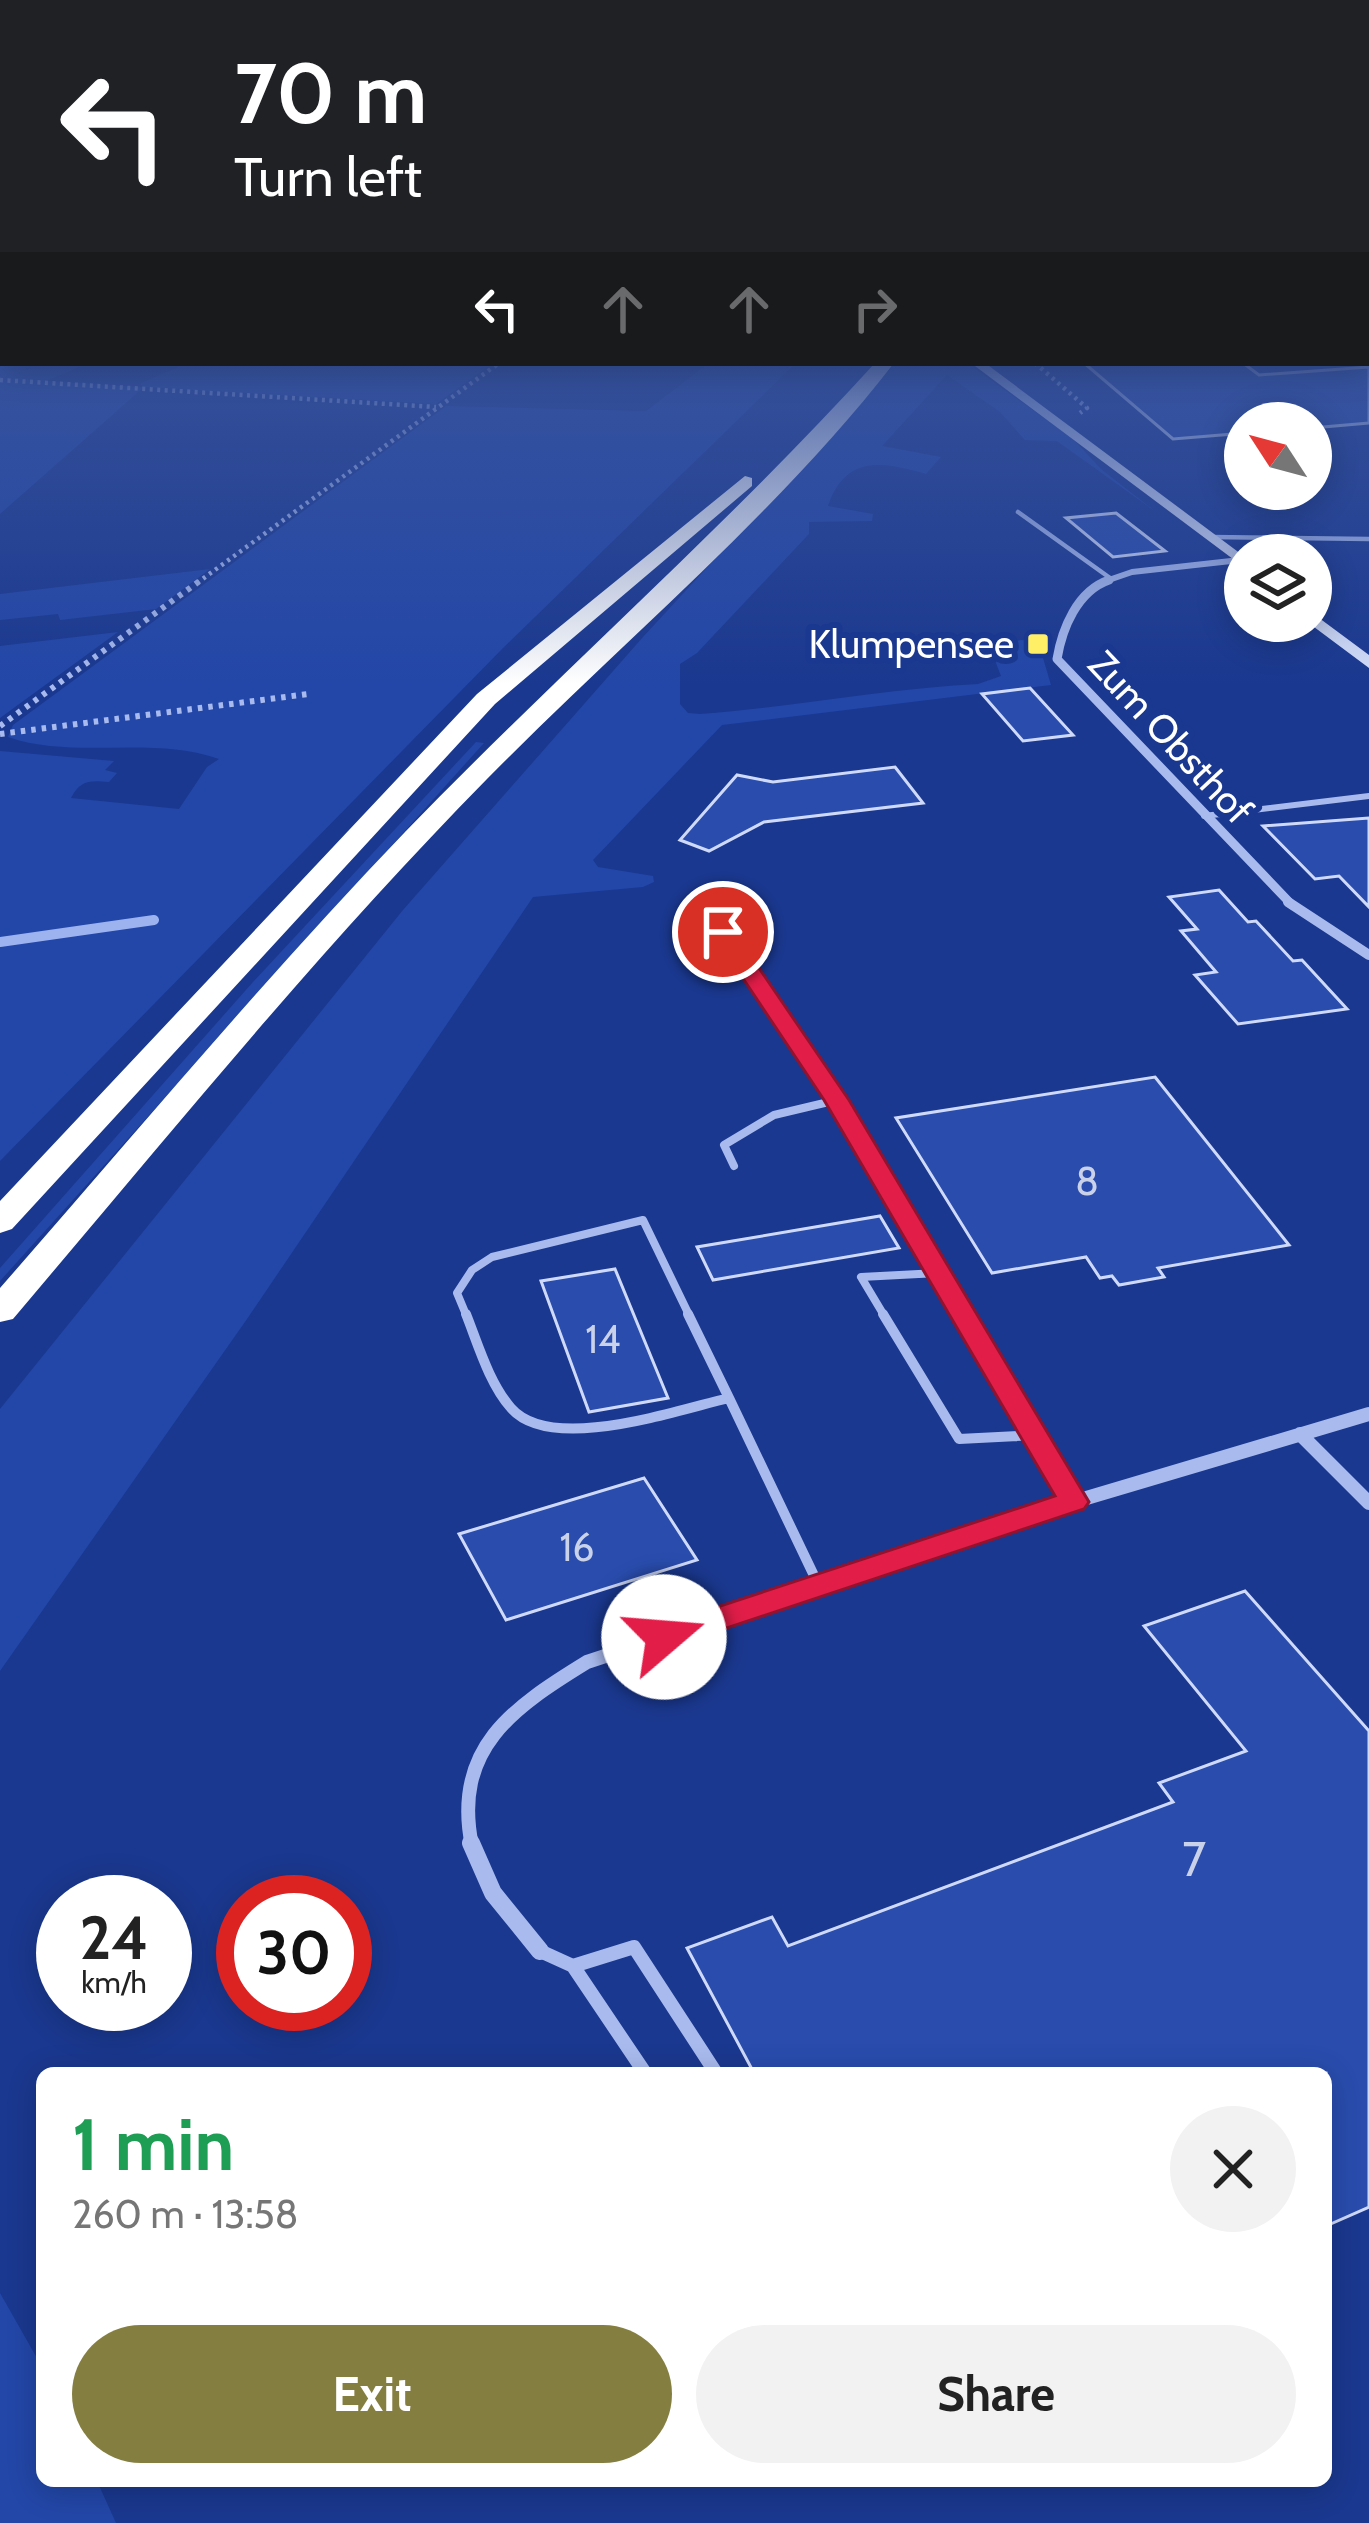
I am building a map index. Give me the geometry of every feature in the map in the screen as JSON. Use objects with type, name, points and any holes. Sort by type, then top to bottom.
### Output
[{"type":"highway","points":[[0,1222],[486,699],[742,484],[776,449]]},
{"type":"highway","points":[[0,1311],[243,1030],[473,778],[705,554],[804,449]]},
{"type":"street","points":[[1092,449],[1224,548]]},
{"type":"street","name":"Zum Obsthof","points":[[1224,563],[1162,567],[1110,578],[1089,591],[1063,626],[1057,658],[1284,899],[1369,955]]},
{"type":"street","points":[[1332,634],[1369,664]]},
{"type":"street","points":[[540,1951],[489,1886],[467,1829],[466,1779],[489,1739],[525,1699],[587,1662],[1073,1502],[1369,1414]]},
{"type":"street","points":[[1300,1434],[1369,1503]]},
{"type":"lane","points":[[1018,512],[1110,578]]},
{"type":"lane","points":[[1210,537],[1369,539]]},
{"type":"lane","points":[[1204,816],[1369,796]]},
{"type":"lane","points":[[723,932],[837,1100],[1073,1502]]},
{"type":"lane","points":[[734,1166],[724,1145],[774,1115],[837,1100]]},
{"type":"lane","points":[[729,1398],[560,1432],[530,1426],[511,1410],[457,1293],[472,1270],[491,1257],[643,1220],[729,1398],[819,1586]]},
{"type":"lane","points":[[938,1273],[861,1277],[959,1439],[1035,1435]]},
{"type":"lane","points":[[573,1966],[634,1947],[712,2067]]},
{"type":"lane","points":[[540,1951],[573,1966],[641,2067]]},
{"type":"path","points":[[0,730],[381,449]]},
{"type":"path","points":[[0,730],[308,694]]},
{"type":"shaded area","points":[[0,449],[74,449],[0,514]]},
{"type":"shaded area","points":[[388,449],[708,449],[503,648],[0,1161],[0,751],[114,761],[105,770],[117,773],[109,782],[86,783],[71,798],[179,809],[207,767],[219,759],[167,749],[34,744],[8,737],[13,725]]},
{"type":"shaded area","points":[[817,449],[897,449],[941,457],[926,474],[883,465],[846,476],[828,506],[873,514],[872,521],[809,522],[809,534],[697,653],[680,664],[680,704],[688,713],[700,714],[978,684],[1001,676],[996,663],[999,648],[1020,640],[1038,641],[1051,685],[722,725],[593,860],[598,867],[653,876],[654,882],[643,887],[533,897],[247,1319],[0,1671],[0,1409],[403,910],[643,637]]},
{"type":"shaded area","points":[[1068,449],[1082,449],[1156,512]]},
{"type":"shaded area","points":[[210,569],[156,609],[60,620],[58,614],[0,620],[0,594]]},
{"type":"shaded area","points":[[118,632],[0,718],[0,646]]},
{"type":"shaded area","points":[[476,742],[484,743],[0,1281],[0,1268],[253,982]]},
{"type":"shaded area","points":[[0,2293],[36,2356],[36,2487],[100,2487],[116,2523],[0,2523]]},
{"type":"building","points":[[1116,513],[1165,551],[1113,557],[1066,518]]},
{"type":"building","points":[[1030,688],[1073,735],[1023,741],[982,694]]},
{"type":"building","points":[[895,767],[923,803],[764,822],[709,851],[680,840],[737,775],[773,782]]},
{"type":"building","points":[[1369,818],[1369,907],[1339,876],[1315,879],[1263,826]]},
{"type":"building","points":[[1219,890],[1293,961],[1302,960],[1347,1009],[1238,1024],[1195,975],[1216,972],[1181,931],[1197,929],[1169,897]]},
{"type":"building","points":[[1155,1077],[1289,1245],[1158,1268],[1164,1277],[1119,1285],[1112,1276],[1100,1278],[1086,1257],[992,1273],[896,1118]]},
{"type":"building","points":[[880,1216],[899,1248],[713,1280],[697,1247]]},
{"type":"building","points":[[615,1269],[668,1398],[589,1412],[541,1281]]},
{"type":"building","points":[[644,1478],[697,1560],[506,1620],[459,1534]]},
{"type":"building","points":[[1245,1591],[1369,1731],[1369,2207],[1332,2223],[1332,2067],[751,2067],[687,1948],[772,1917],[788,1946],[1173,1802],[1159,1783],[1246,1751],[1144,1626]]},
{"type":"waterway","points":[[0,942],[154,920]]},
{"type":"place","name":"Klumpensee","points":[[1038,644]]},
{"type":"route","points":[[664,1637],[1073,1502],[837,1100],[723,932]]}]
